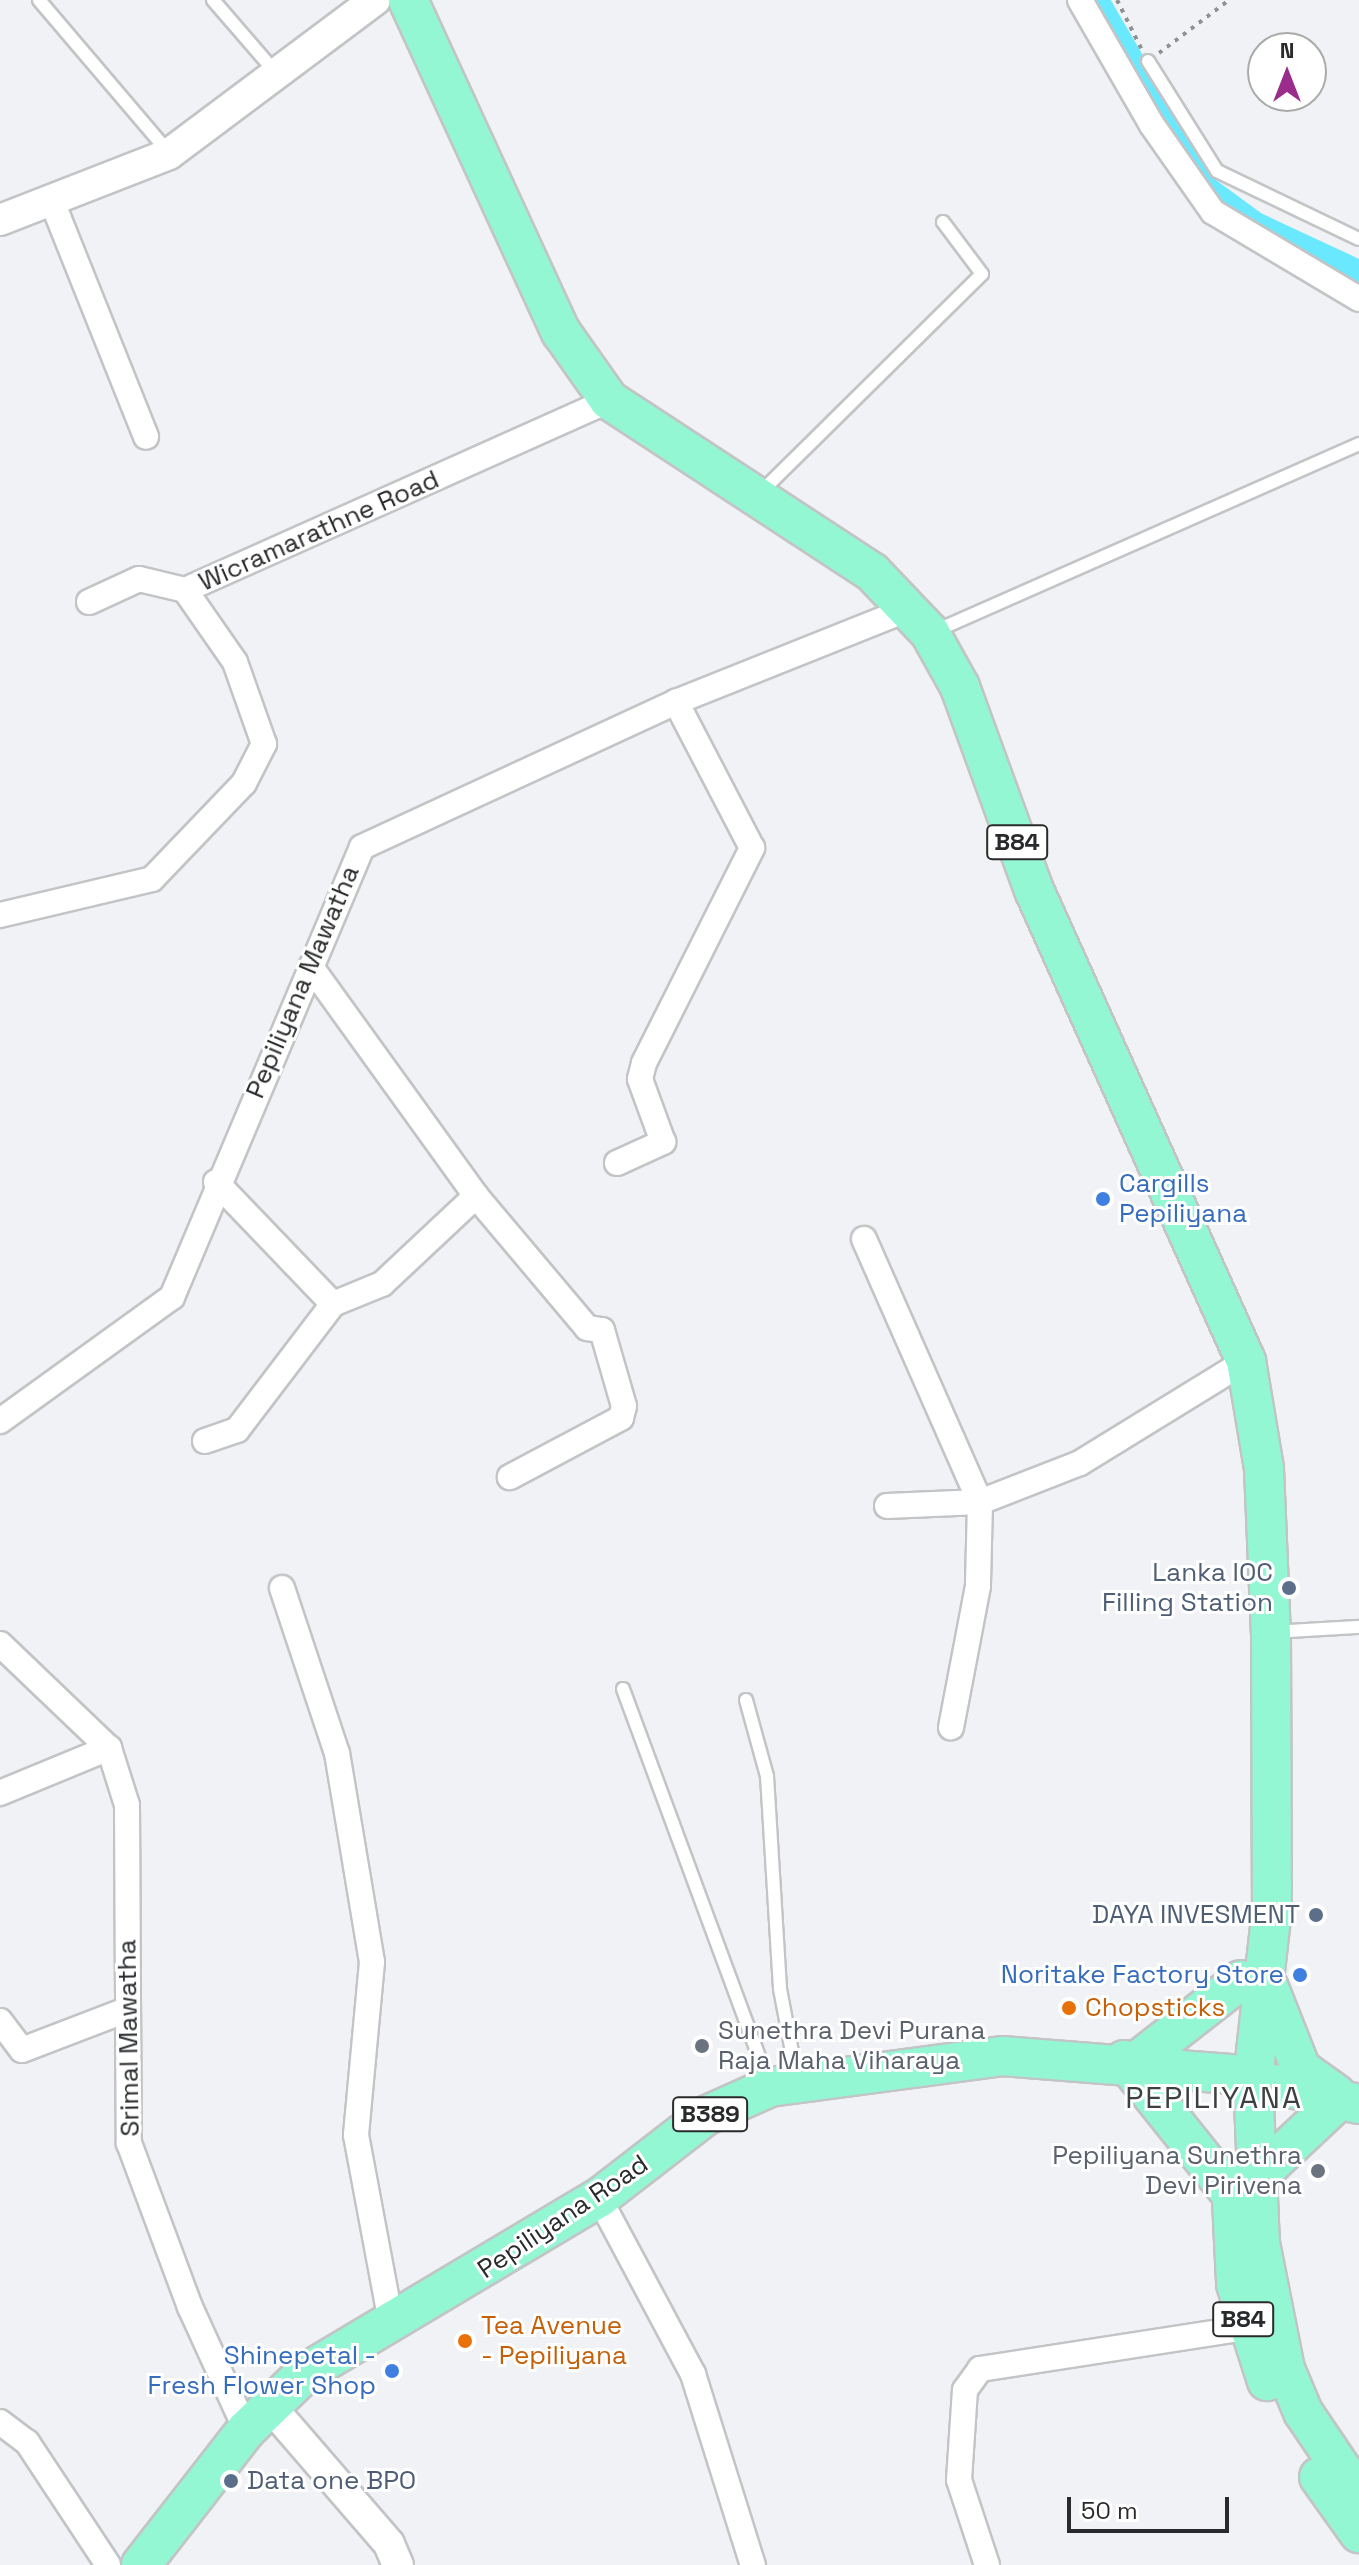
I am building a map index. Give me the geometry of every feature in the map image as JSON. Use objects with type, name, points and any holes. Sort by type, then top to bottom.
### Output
[{"type":"main road","name":"B84","points":[[408,0],[561,332],[609,400],[753,500],[872,572],[920,620],[960,687],[1034,890],[1246,1361],[1264,1469],[1271,1633],[1268,1865],[1272,1909],[1253,1977],[1242,2076],[1244,2328],[1306,2458],[1359,2533]]},
{"type":"main road","points":[[1253,1977],[1301,2069],[1348,2102],[1244,2187],[1130,2061],[1253,1977]]},
{"type":"main road","name":"Pepiliyana Road","points":[[141,2565],[258,2418],[305,2373],[599,2198],[705,2116],[784,2082],[1002,2056],[1130,2061],[1242,2076],[1348,2102]]},
{"type":"main road","name":"B84","points":[[1244,2187],[1285,2369],[1303,2412],[1359,2495]]},
{"type":"street","points":[[0,220],[169,154],[375,0]]},
{"type":"street","points":[[1080,0],[1152,125],[1213,212],[1359,299]]},
{"type":"street","points":[[51,199],[146,437]]},
{"type":"street","name":"Wicramarathne Road","points":[[0,915],[152,879],[244,783],[264,744],[235,662],[185,590],[609,400]]},
{"type":"street","points":[[89,602],[139,579],[185,590]]},
{"type":"street","name":"Pepiliyana Mawatha","points":[[0,1421],[172,1297],[216,1182],[362,847],[676,702],[920,620]]},
{"type":"street","points":[[617,1163],[663,1142],[640,1079],[644,1063],[752,848],[676,702]]},
{"type":"street","points":[[311,967],[476,1196],[587,1328],[602,1330],[624,1406],[621,1418],[595,1438],[510,1477]]},
{"type":"street","points":[[216,1182],[333,1304]]},
{"type":"street","points":[[205,1441],[237,1430],[333,1304],[382,1284],[476,1196]]},
{"type":"street","points":[[864,1239],[980,1502],[978,1586],[951,1727]]},
{"type":"street","points":[[887,1506],[980,1502],[1080,1463],[1246,1361]]},
{"type":"street","points":[[282,1588],[337,1753],[372,1962],[356,2135],[391,2322]]},
{"type":"street","name":"Srimal Mawatha","points":[[0,1644],[109,1748],[127,1805],[129,2143],[258,2418]]},
{"type":"street","points":[[0,1793],[109,1748]]},
{"type":"street","points":[[0,2021],[22,2050],[126,2010]]},
{"type":"street","points":[[599,2198],[693,2374],[753,2565]]},
{"type":"street","points":[[987,2565],[959,2480],[965,2390],[980,2369],[1244,2328]]},
{"type":"street","points":[[258,2418],[389,2544],[398,2565]]},
{"type":"street","points":[[0,2422],[27,2442],[108,2565]]},
{"type":"lane","points":[[39,0],[169,154]]},
{"type":"lane","points":[[213,0],[278,75]]},
{"type":"lane","points":[[1148,61],[1217,171],[1359,239]]},
{"type":"lane","points":[[753,500],[982,274],[943,222]]},
{"type":"lane","points":[[920,620],[1359,444]]},
{"type":"lane","points":[[1271,1633],[1359,1627]]},
{"type":"lane","points":[[623,1689],[784,2082]]},
{"type":"lane","points":[[746,1700],[767,1776],[784,2082]]},
{"type":"path","points":[[1117,0],[1148,61],[1229,0]]},
{"type":"waterway","points":[[1098,0],[1207,187],[1256,223],[1359,271]]},
{"type":"place","name":"Cargills Pepiliyana","points":[[1103,1199]]},
{"type":"place","name":"Lanka IOC Filling Station","points":[[1289,1588]]},
{"type":"place","name":"DAYA INVESMENT","points":[[1316,1915]]},
{"type":"place","name":"Noritake Factory Store","points":[[1300,1975]]},
{"type":"place","name":"Chopsticks","points":[[1069,2008]]},
{"type":"place","name":"Sunethra Devi Purana Raja Maha Viharaya","points":[[702,2046]]},
{"type":"place","name":"Pepiliyana Sunethra Devi Pirivena","points":[[1318,2171]]},
{"type":"place","name":"Tea Avenue - Pepiliyana","points":[[465,2341]]},
{"type":"place","name":"Shinepetal - Fresh Flower Shop","points":[[392,2371]]},
{"type":"place","name":"Data one BPO","points":[[231,2481]]},
{"type":"district","name":"PEPILIYANA","points":[[1214,2098]]}]
